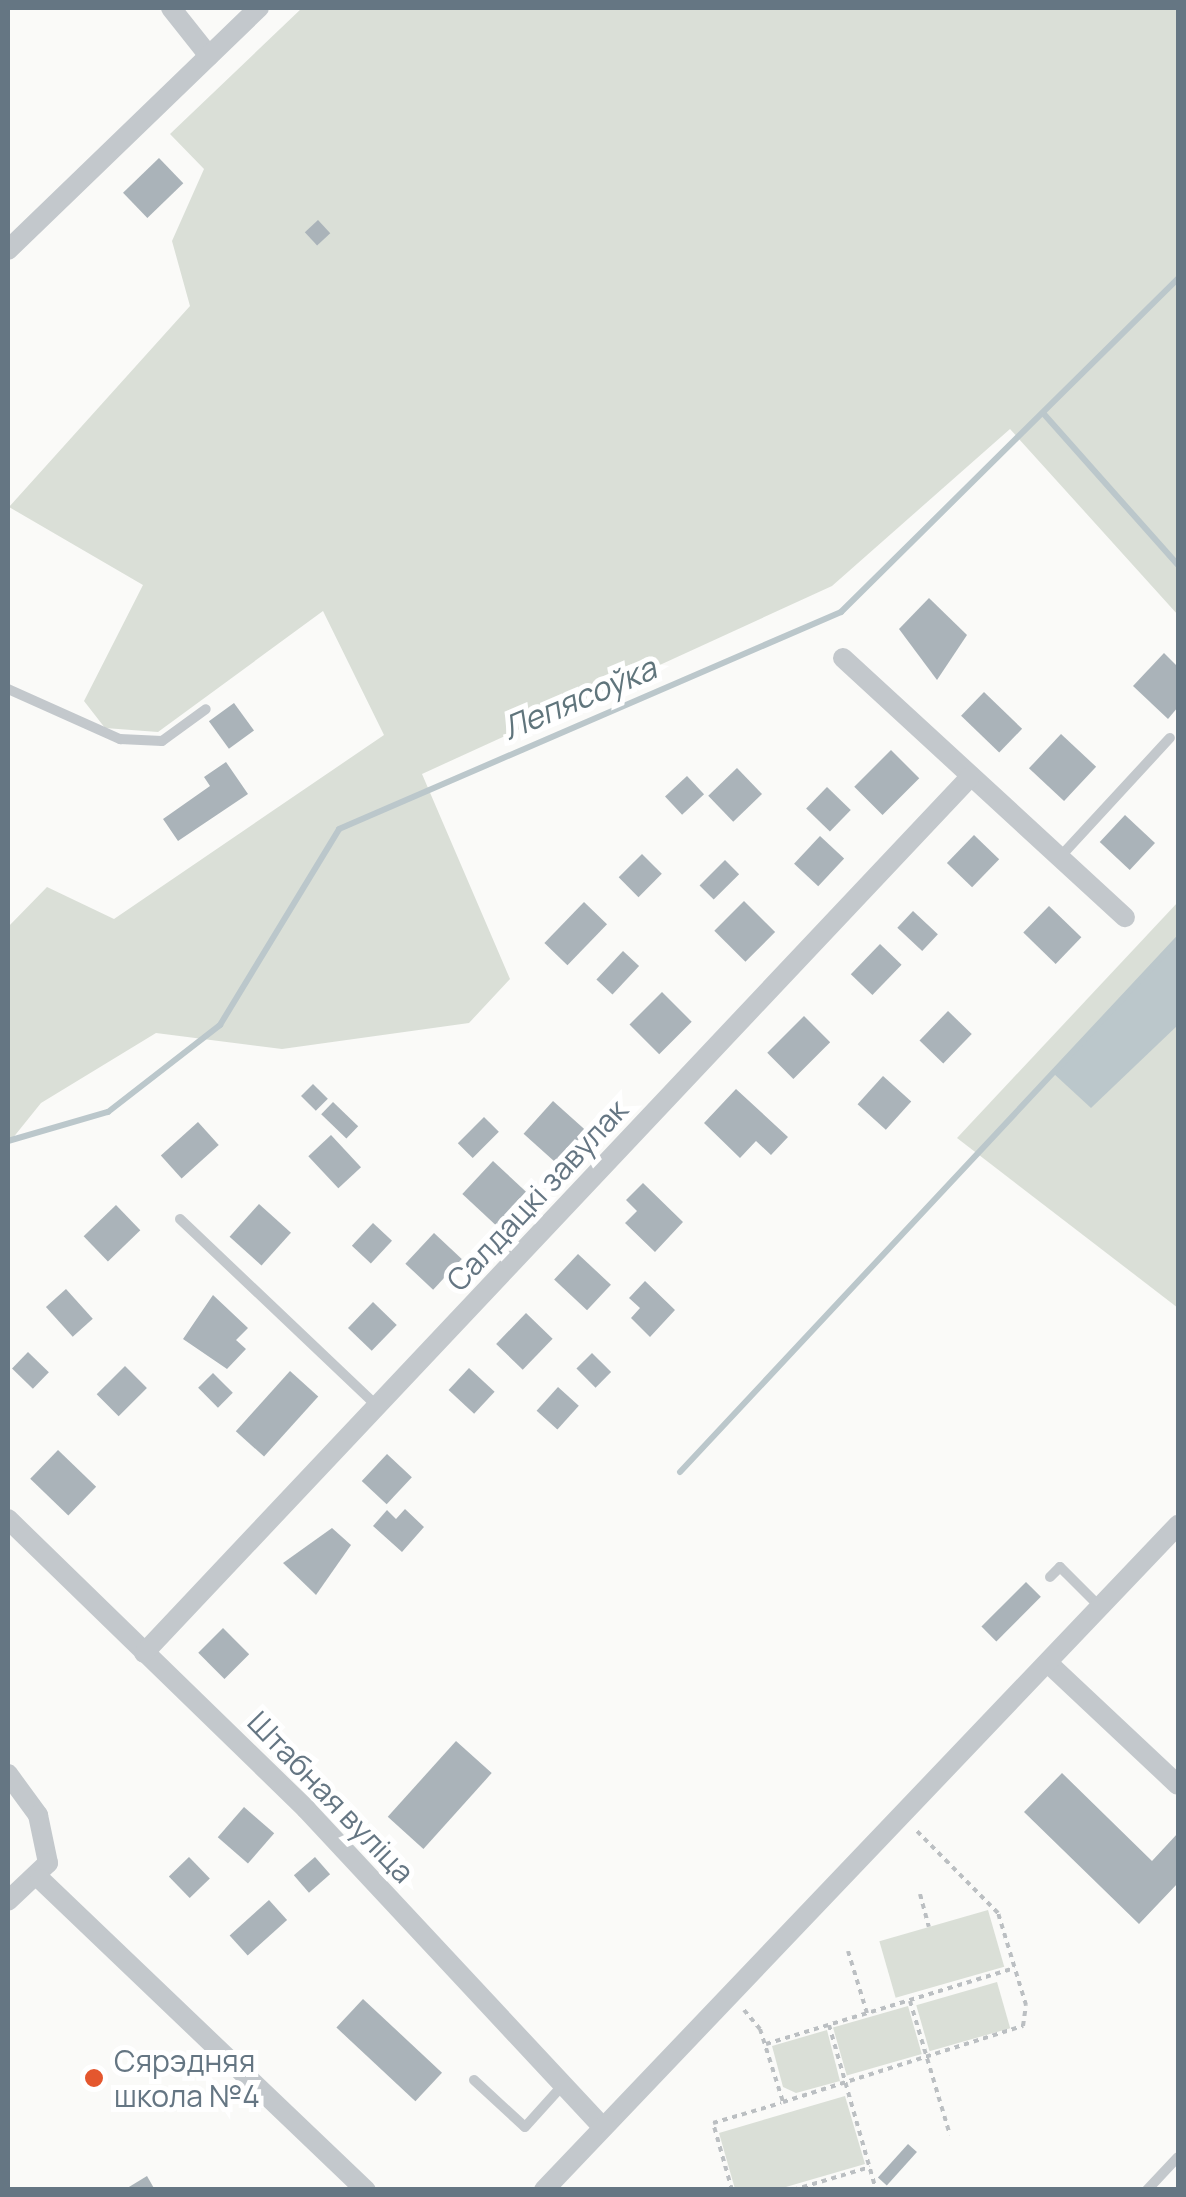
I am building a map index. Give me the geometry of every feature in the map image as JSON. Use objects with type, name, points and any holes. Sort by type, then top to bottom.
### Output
[{"type":"street","points":[[171,8],[209,56]]},
{"type":"street","points":[[8,250],[259,8]]},
{"type":"street","points":[[843,658],[1125,917]]},
{"type":"street","name":"Салдацкі завулак","points":[[144,1653],[380,1408],[971,776]]},
{"type":"street","name":"Штабная вуліца","points":[[8,1519],[306,1809],[602,2126]]},
{"type":"street","points":[[544,2190],[1178,1525]]},
{"type":"street","points":[[1048,1663],[1178,1785]]},
{"type":"street","points":[[8,1774],[38,1815],[48,1863],[40,1880],[8,1901]]},
{"type":"street","points":[[40,1880],[366,2190]]},
{"type":"lane","points":[[8,689],[120,739],[162,740],[206,709]]},
{"type":"lane","points":[[1060,858],[1170,738]]},
{"type":"lane","points":[[180,1219],[380,1408]]},
{"type":"lane","points":[[1050,1577],[1060,1567],[1100,1608]]},
{"type":"lane","points":[[474,2080],[525,2127],[563,2085]]},
{"type":"lane","points":[[1147,2190],[1178,2157]]},
{"type":"path","points":[[732,2190],[713,2123],[928,2060],[1023,2026],[1015,1968],[998,1913],[902,1814]]},
{"type":"path","points":[[920,1894],[930,1927]]},
{"type":"path","points":[[848,1951],[867,2013]]},
{"type":"path","points":[[766,2044],[1015,1968]]},
{"type":"path","points":[[730,1993],[766,2044],[783,2102]]},
{"type":"path","points":[[910,2000],[950,2134]]},
{"type":"path","points":[[829,2024],[876,2190]]},
{"type":"path","points":[[793,2190],[870,2167]]},
{"type":"shaded area","points":[[302,8],[1178,8],[1178,615],[1010,429],[832,586],[422,774],[510,979],[469,1023],[282,1049],[156,1033],[41,1103],[8,1144],[8,927],[47,887],[114,919],[384,735],[323,611],[158,732],[105,728],[84,701],[143,585],[9,507],[190,306],[172,241],[204,169],[170,134]]},
{"type":"shaded area","points":[[1178,902],[1178,1308],[957,1138]]},
{"type":"shaded area","points":[[1178,939],[1178,1025],[1091,1108],[1053,1073]]},
{"type":"shaded area","points":[[988,1910],[1004,1967],[896,1998],[879,1941]]},
{"type":"shaded area","points":[[997,1982],[1010,2028],[929,2051],[916,2005]]},
{"type":"shaded area","points":[[908,2006],[922,2054],[847,2076],[833,2027]]},
{"type":"shaded area","points":[[827,2030],[840,2081],[796,2093],[783,2087],[772,2046]]},
{"type":"shaded area","points":[[845,2096],[865,2164],[779,2189],[735,2189],[719,2133]]},
{"type":"building","points":[[159,158],[183,183],[147,218],[123,193]]},
{"type":"building","points":[[318,220],[330,233],[317,245],[305,232]]},
{"type":"building","points":[[929,598],[967,635],[937,680],[899,629]]},
{"type":"building","points":[[1164,653],[1178,667],[1178,707],[1168,719],[1133,686]]},
{"type":"building","points":[[984,692],[1022,729],[999,753],[961,716]]},
{"type":"building","points":[[234,703],[254,731],[229,749],[209,721]]},
{"type":"building","points":[[1061,734],[1096,767],[1064,801],[1029,768]]},
{"type":"building","points":[[891,750],[919,778],[883,815],[854,787]]},
{"type":"building","points":[[226,762],[248,794],[178,841],[163,819],[210,786],[204,777]]},
{"type":"building","points":[[737,768],[762,794],[733,822],[708,796]]},
{"type":"building","points":[[687,776],[704,794],[682,815],[665,796]]},
{"type":"building","points":[[827,787],[851,810],[830,832],[806,809]]},
{"type":"building","points":[[1125,815],[1155,843],[1130,870],[1100,842]]},
{"type":"building","points":[[974,835],[999,859],[972,887],[947,863]]},
{"type":"building","points":[[820,836],[844,859],[818,886],[794,864]]},
{"type":"building","points":[[642,854],[662,874],[638,897],[619,877]]},
{"type":"building","points":[[725,860],[739,874],[714,900],[700,885]]},
{"type":"building","points":[[744,901],[775,932],[745,962],[714,931]]},
{"type":"building","points":[[584,902],[607,924],[567,965],[544,943]]},
{"type":"building","points":[[1049,906],[1081,937],[1056,964],[1023,933]]},
{"type":"building","points":[[913,911],[938,934],[922,951],[897,928]]},
{"type":"building","points":[[880,944],[902,965],[872,995],[851,974]]},
{"type":"building","points":[[623,951],[639,966],[612,995],[596,980]]},
{"type":"building","points":[[662,992],[692,1022],[659,1054],[629,1025]]},
{"type":"building","points":[[948,1011],[972,1034],[943,1063],[920,1040]]},
{"type":"building","points":[[804,1016],[830,1042],[793,1079],[767,1053]]},
{"type":"building","points":[[883,1076],[911,1101],[886,1130],[858,1104]]},
{"type":"building","points":[[313,1084],[328,1099],[316,1111],[301,1096]]},
{"type":"building","points":[[736,1089],[788,1137],[771,1155],[756,1141],[740,1158],[704,1123]]},
{"type":"building","points":[[553,1101],[586,1131],[557,1164],[524,1134]]},
{"type":"building","points":[[333,1102],[358,1126],[346,1139],[321,1114]]},
{"type":"building","points":[[484,1117],[499,1132],[473,1158],[458,1143]]},
{"type":"building","points":[[198,1122],[219,1145],[182,1178],[161,1155]]},
{"type":"building","points":[[331,1135],[361,1167],[338,1188],[308,1156]]},
{"type":"building","points":[[493,1161],[527,1193],[497,1226],[462,1194]]},
{"type":"building","points":[[643,1183],[683,1222],[655,1252],[625,1223],[637,1211],[626,1200]]},
{"type":"building","points":[[259,1204],[291,1233],[262,1265],[230,1237]]},
{"type":"building","points":[[116,1205],[140,1230],[108,1261],[84,1236]]},
{"type":"building","points":[[373,1223],[392,1241],[371,1263],[352,1246]]},
{"type":"building","points":[[434,1233],[462,1259],[433,1290],[405,1264]]},
{"type":"building","points":[[578,1254],[611,1285],[587,1310],[554,1280]]},
{"type":"building","points":[[645,1281],[675,1310],[650,1337],[631,1318],[640,1308],[629,1298]]},
{"type":"building","points":[[66,1289],[93,1319],[73,1337],[46,1307]]},
{"type":"building","points":[[213,1295],[248,1328],[236,1340],[246,1349],[227,1369],[183,1339]]},
{"type":"building","points":[[373,1302],[397,1325],[372,1351],[348,1328]]},
{"type":"building","points":[[526,1313],[553,1339],[523,1370],[496,1344]]},
{"type":"building","points":[[28,1352],[49,1372],[33,1389],[12,1369]]},
{"type":"building","points":[[592,1353],[611,1372],[596,1388],[576,1369]]},
{"type":"building","points":[[125,1366],[147,1388],[119,1416],[97,1394]]},
{"type":"building","points":[[469,1368],[495,1392],[474,1414],[449,1390]]},
{"type":"building","points":[[290,1371],[318,1396],[264,1457],[236,1431]]},
{"type":"building","points":[[213,1373],[233,1393],[218,1408],[198,1388]]},
{"type":"building","points":[[558,1387],[579,1406],[557,1430],[537,1411]]},
{"type":"building","points":[[58,1450],[96,1487],[68,1516],[30,1479]]},
{"type":"building","points":[[387,1454],[412,1477],[387,1504],[362,1481]]},
{"type":"building","points":[[405,1509],[424,1527],[402,1552],[373,1526],[387,1510],[396,1519]]},
{"type":"building","points":[[332,1528],[351,1545],[316,1595],[283,1563]]},
{"type":"building","points":[[1026,1582],[1041,1597],[996,1641],[981,1627]]},
{"type":"building","points":[[223,1628],[249,1654],[224,1679],[198,1653]]},
{"type":"building","points":[[456,1741],[492,1773],[423,1849],[388,1817]]},
{"type":"building","points":[[1062,1773],[1152,1861],[1178,1833],[1178,1883],[1139,1924],[1024,1812]]},
{"type":"building","points":[[244,1807],[274,1833],[248,1863],[218,1837]]},
{"type":"building","points":[[189,1857],[210,1879],[190,1898],[169,1876]]},
{"type":"building","points":[[315,1857],[330,1874],[309,1893],[294,1875]]},
{"type":"building","points":[[269,1900],[287,1920],[248,1956],[230,1935]]},
{"type":"building","points":[[363,1999],[442,2073],[415,2101],[336,2028]]},
{"type":"building","points":[[908,2144],[917,2152],[887,2185],[878,2177]]},
{"type":"building","points":[[147,2176],[155,2190],[124,2190]]},
{"type":"waterway","name":"Лепясоўка","points":[[8,1141],[108,1112],[220,1025],[339,829],[841,612],[1178,279]]},
{"type":"waterway","points":[[1043,413],[1178,565]]},
{"type":"waterway","points":[[680,1472],[1178,939]]},
{"type":"place","name":"Сярэдняя школа №4","points":[[94,2078]]}]
